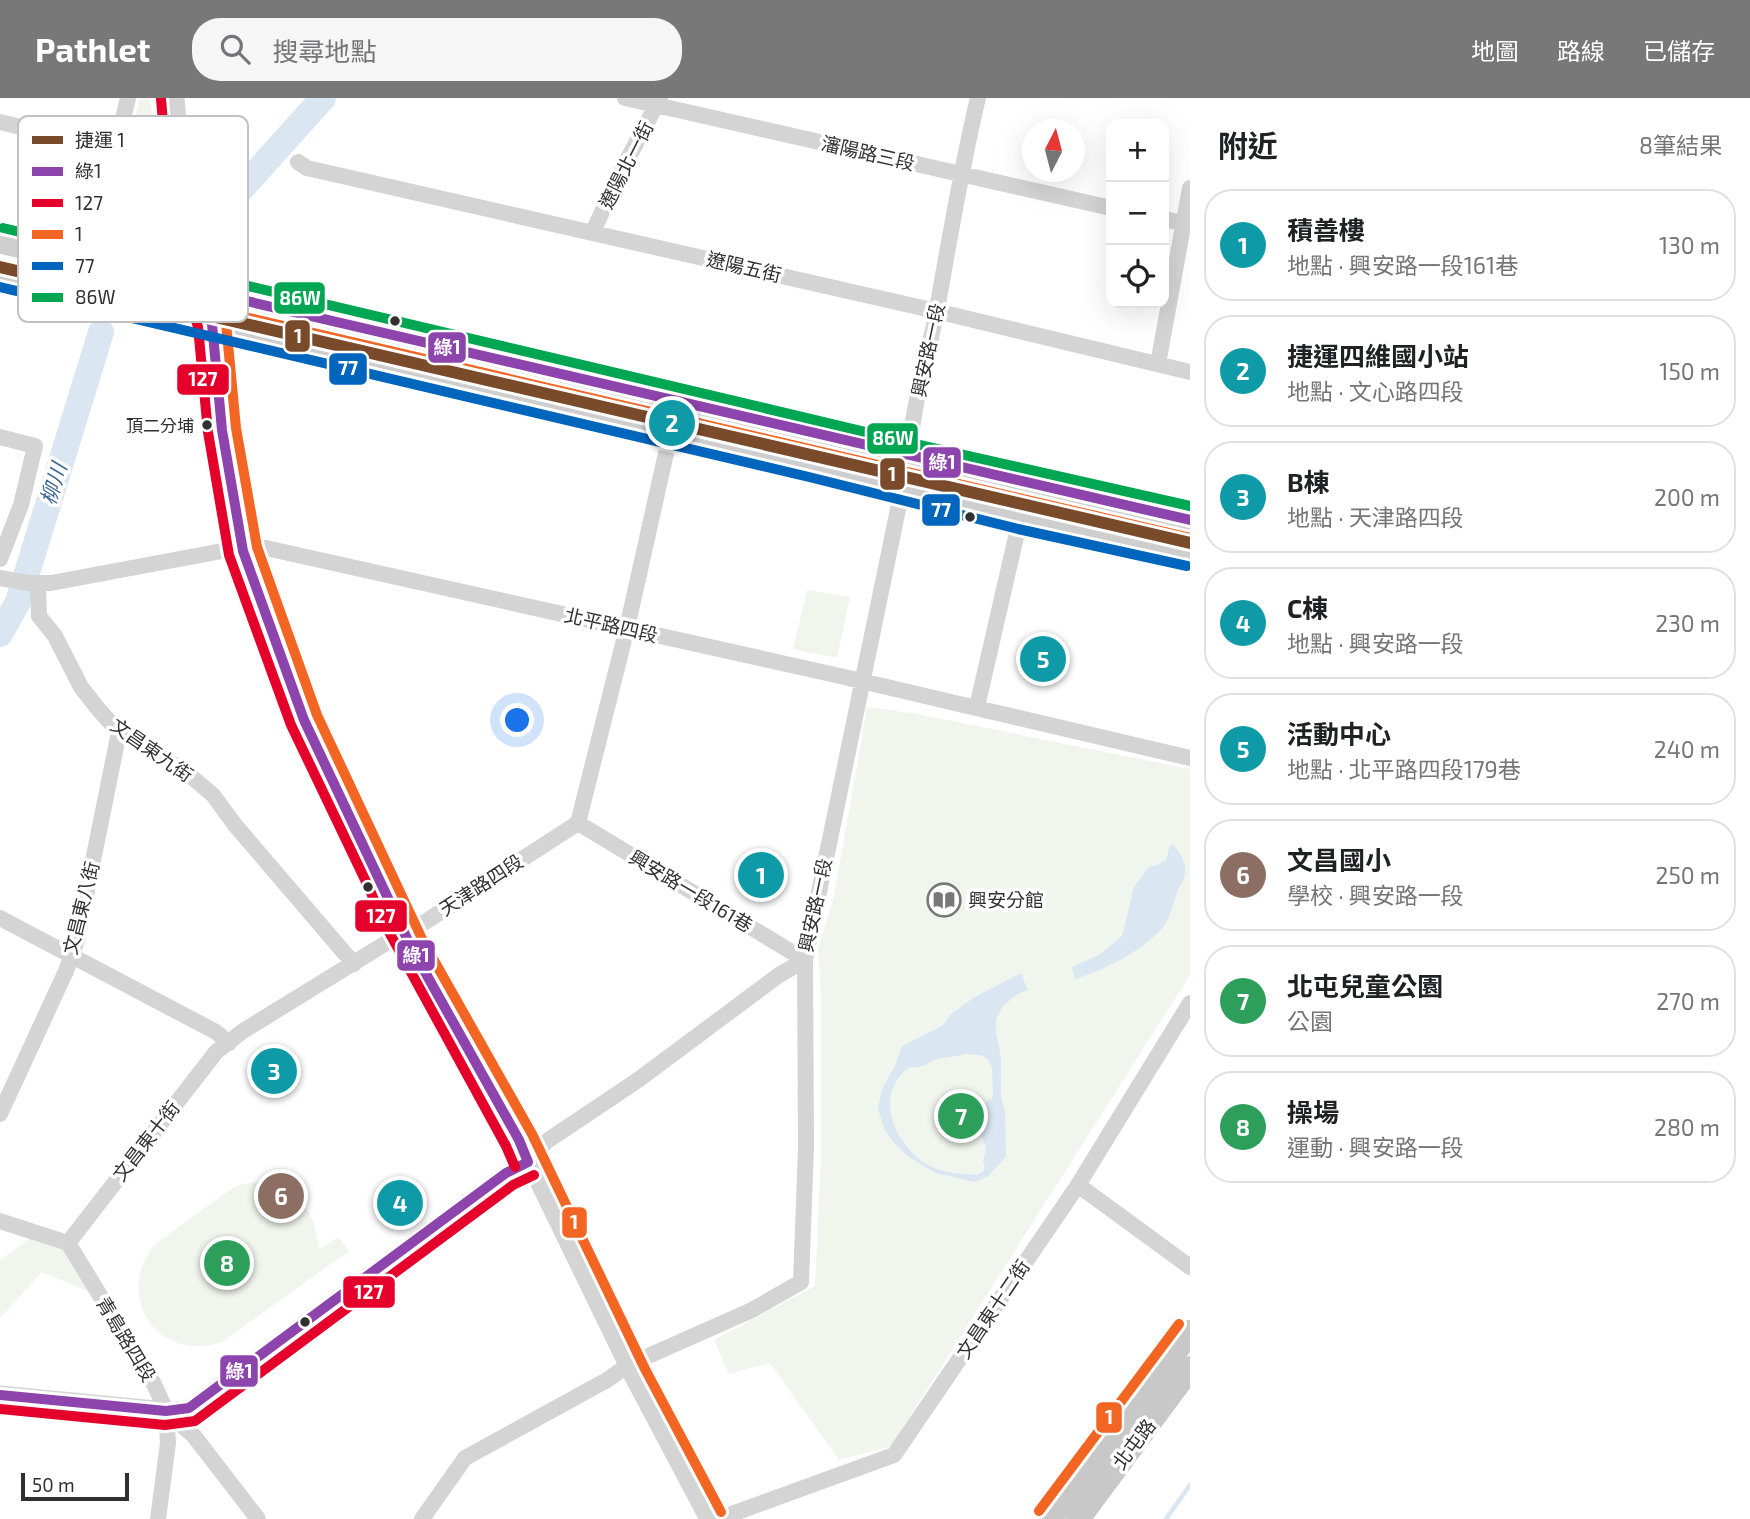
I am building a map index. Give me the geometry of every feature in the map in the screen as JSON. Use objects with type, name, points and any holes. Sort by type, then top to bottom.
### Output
[{"type":"main road","points":[[0,242],[18,246]]},
{"type":"main road","points":[[0,273],[18,277]]},
{"type":"main road","points":[[248,301],[1190,520]]},
{"type":"main road","points":[[204,322],[1021,515],[1190,552]]},
{"type":"main road","name":"北屯路","points":[[1050,1519],[1190,1332]]},
{"type":"main road","name":"北屯路","points":[[1077,1519],[1190,1368]]},
{"type":"street","points":[[123,116],[128,98]]},
{"type":"street","points":[[175,98],[177,116]]},
{"type":"street","name":"瀋陽路三段","points":[[625,98],[658,102],[1106,207]]},
{"type":"street","name":"興安路一段","points":[[166,1411],[189,1408],[506,1173],[528,1161],[547,1141],[638,1080],[779,975],[805,960],[864,681],[909,456],[912,424],[936,311],[960,174],[978,98]]},
{"type":"street","name":"遼陽北一街","points":[[593,232],[615,183],[658,102]]},
{"type":"street","points":[[0,122],[18,126]]},
{"type":"street","name":"遼陽五街","points":[[298,162],[307,168],[936,311],[1190,372]]},
{"type":"street","points":[[1158,364],[1186,224],[1190,188]]},
{"type":"street","points":[[212,324],[222,430],[243,551],[304,720],[404,932],[519,1140],[628,1365],[709,1519]]},
{"type":"street","points":[[578,823],[626,628],[670,431]]},
{"type":"street","points":[[0,437],[35,446],[21,505],[0,559]]},
{"type":"street","points":[[977,707],[1021,515]]},
{"type":"street","name":"北平路四段","points":[[33,583],[222,551],[266,548],[864,681],[1190,758]]},
{"type":"street","points":[[3,578],[33,583]]},
{"type":"street","name":"文昌東九街","points":[[33,583],[39,616],[55,636],[81,687],[119,732],[187,773],[214,795],[235,825],[354,964]]},
{"type":"street","name":"文昌東八街","points":[[0,1114],[77,940],[119,732]]},
{"type":"street","name":"天津路四段","points":[[229,1043],[243,1031],[404,932],[425,922],[578,823]]},
{"type":"street","name":"興安路一段161巷","points":[[578,823],[805,960]]},
{"type":"street","points":[[0,918],[216,1032],[229,1043]]},
{"type":"street","points":[[422,1519],[465,1458],[607,1380],[628,1365],[752,1310],[801,1282],[806,1148],[805,960]]},
{"type":"street","name":"文昌東十二街","points":[[718,1519],[894,1455],[1078,1185],[1190,1003]]},
{"type":"street","name":"文昌東十街","points":[[68,1243],[216,1052],[229,1043]]},
{"type":"street","points":[[1078,1185],[1190,1267]]},
{"type":"street","points":[[0,1221],[68,1243]]},
{"type":"street","name":"青島路四段","points":[[68,1243],[154,1384],[166,1411],[194,1436],[258,1519]]},
{"type":"street","points":[[0,1395],[166,1411],[168,1443],[158,1519]]},
{"type":"shaded area","points":[[140,99],[150,99],[152,116],[135,116]]},
{"type":"shaded area","points":[[37,525],[47,556],[30,554]]},
{"type":"shaded area","points":[[807,590],[850,597],[837,658],[793,649]]},
{"type":"shaded area","points":[[867,707],[912,713],[1190,769],[1190,975],[891,1446],[839,1460],[770,1363],[729,1374],[714,1340],[815,1286],[821,1153],[821,993],[818,948],[834,897]]},
{"type":"shaded area","points":[[1173,844],[1182,857],[1185,873],[1166,923],[1137,950],[1075,979],[1072,967],[1099,955],[1122,936],[1134,887],[1149,867],[1166,860],[1170,845]]},
{"type":"shaded area","points":[[1021,973],[1028,990],[1016,995],[1003,1006],[996,1019],[1001,1057],[1001,1096],[1005,1111],[1006,1157],[988,1176],[975,1182],[935,1173],[909,1157],[893,1142],[884,1128],[878,1109],[882,1089],[902,1046],[942,1026],[951,1014],[973,998]],"holes":[[[964,1054],[980,1055],[988,1059],[992,1068],[993,1097],[985,1103],[979,1130],[986,1148],[983,1160],[985,1168],[977,1175],[953,1173],[930,1166],[918,1157],[898,1134],[892,1120],[892,1092],[898,1079],[909,1067],[920,1067],[938,1059]]]},
{"type":"shaded area","points":[[261,1182],[286,1190],[304,1204],[314,1224],[319,1250],[338,1237],[349,1251],[222,1342],[199,1346],[179,1343],[162,1335],[149,1321],[141,1304],[138,1285],[143,1265],[154,1245],[231,1189],[241,1184]]},
{"type":"shaded area","points":[[32,1237],[61,1246],[92,1293],[42,1272],[0,1318],[0,1260]]},
{"type":"waterway","name":"柳川","points":[[248,182],[323,98]]},
{"type":"waterway","name":"柳川","points":[[0,634],[18,602],[101,332]]},
{"type":"waterway","points":[[1166,1519],[1190,1485]]},
{"type":"metro line","name":"1","points":[[0,267],[18,271]]},
{"type":"metro line","name":"1","points":[[237,322],[1190,543]]},
{"type":"transit line","name":"127","points":[[161,99],[162,116]]},
{"type":"transit line","name":"86W","points":[[3,228],[18,232]]},
{"type":"transit line","name":"86W","points":[[248,286],[1190,506]]},
{"type":"transit line","name":"77","points":[[0,287],[18,291]]},
{"type":"transit line","name":"綠1","points":[[248,301],[1190,520]]},
{"type":"transit line","name":"1","points":[[248,318],[1190,538]]},
{"type":"transit line","name":"77","points":[[149,322],[809,477],[1018,529],[1187,566]]},
{"type":"transit line","name":"127","points":[[196,322],[208,432],[229,555],[291,725],[383,921],[515,1167]]},
{"type":"transit line","name":"綠1","points":[[211,322],[222,430],[243,551],[304,720],[411,947],[519,1140],[528,1162]]},
{"type":"transit line","name":"1","points":[[226,323],[236,428],[257,547],[317,715],[423,941],[532,1134],[645,1369],[721,1512]]},
{"type":"transit line","name":"綠1","points":[[0,1395],[166,1411],[189,1408],[506,1173],[528,1162]]},
{"type":"transit line","name":"127","points":[[0,1409],[165,1425],[195,1421],[513,1185],[534,1175]]},
{"type":"transit line","name":"1","points":[[1039,1511],[1179,1324]]},
{"type":"place","name":"捷運四維國小站","points":[[672,423]]},
{"type":"place","name":"頂二分埔","points":[[207,425]]},
{"type":"place","name":"活動中心","points":[[1043,659]]},
{"type":"place","name":"積善樓","points":[[761,875]]},
{"type":"place","name":"興安分館","points":[[944,900]]},
{"type":"place","name":"B棟","points":[[274,1071]]},
{"type":"place","name":"北屯兒童公園","points":[[961,1116]]},
{"type":"place","name":"文昌國小","points":[[281,1196]]},
{"type":"place","name":"C棟","points":[[400,1203]]},
{"type":"place","name":"操場","points":[[227,1263]]}]
